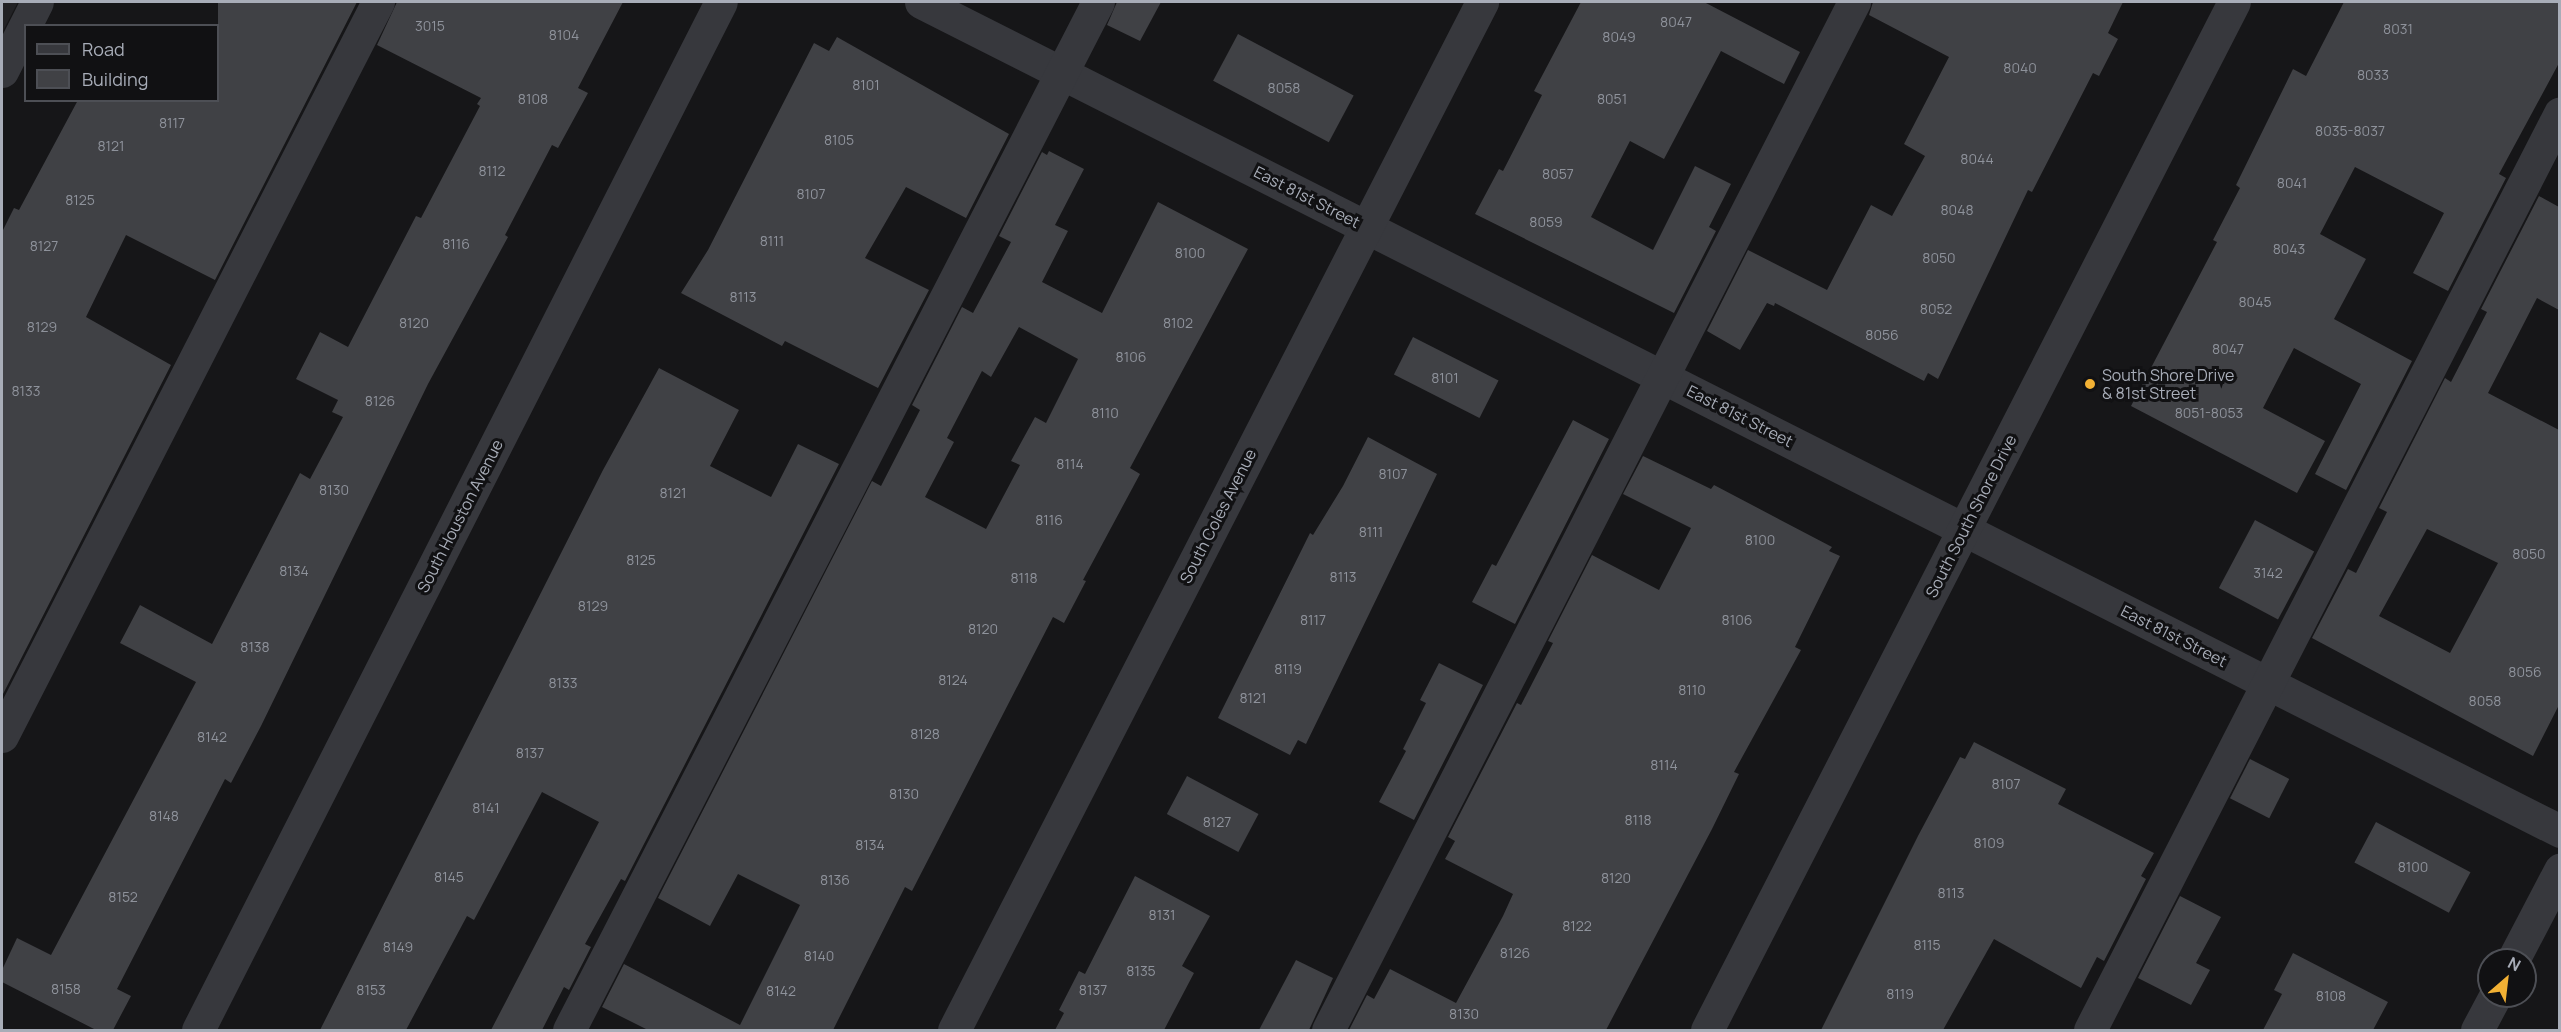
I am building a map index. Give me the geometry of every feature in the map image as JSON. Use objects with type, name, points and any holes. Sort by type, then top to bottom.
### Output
[{"type":"street","points":[[26,24],[37,2]]},
{"type":"street","points":[[2,736],[378,2]]},
{"type":"street","name":"South Houston Avenue","points":[[198,1030],[721,2]]},
{"type":"street","name":"East 81st Street","points":[[921,2],[2559,831]]},
{"type":"street","points":[[569,1030],[1098,2]]},
{"type":"street","name":"South Coles Avenue","points":[[954,1030],[1482,2]]},
{"type":"street","points":[[1328,1030],[1854,2]]},
{"type":"street","name":"South South Shore Drive","points":[[1707,1030],[2234,2]]},
{"type":"street","points":[[2,71],[24,28]]},
{"type":"street","points":[[2090,1030],[2559,113]]},
{"type":"street","points":[[2519,948],[2559,870]]},
{"type":"street","points":[[2477,1030],[2489,1008]]},
{"type":"shaded area","points":[[2,2],[18,2],[2,33]]},
{"type":"building","points":[[218,2],[357,2],[215,280],[126,235],[86,317],[171,365],[2,696],[2,232],[14,208],[19,210],[77,102],[219,102]]},
{"type":"building","points":[[397,2],[623,2],[578,88],[588,93],[558,148],[552,145],[505,235],[508,237],[428,384],[261,726],[231,783],[225,779],[117,989],[131,996],[113,1030],[96,1030],[2,982],[2,970],[17,938],[51,955],[196,682],[120,643],[140,605],[212,644],[300,473],[310,479],[343,417],[332,412],[338,400],[296,379],[320,332],[348,347],[416,216],[421,218],[480,106],[477,104],[481,98],[377,45]]},
{"type":"building","points":[[1117,2],[1161,2],[1140,41],[1107,25]]},
{"type":"building","points":[[1581,2],[1704,2],[1800,52],[1784,84],[1721,51],[1664,159],[1630,141],[1591,217],[1653,250],[1695,166],[1731,184],[1709,227],[1716,231],[1674,313],[1475,214],[1499,169],[1503,171],[1542,95],[1534,91]]},
{"type":"building","points":[[1873,2],[2123,2],[2108,33],[2118,39],[2099,76],[2093,73],[2032,192],[2028,190],[1938,379],[1928,373],[1924,381],[1775,303],[1774,306],[1767,303],[1740,350],[1707,331],[1748,250],[1827,290],[1871,205],[1892,216],[1925,156],[1904,144],[1949,57],[1869,15]]},
{"type":"building","points":[[2344,2],[2559,2],[2559,63],[2499,174],[2506,178],[2448,291],[2413,273],[2444,213],[2355,167],[2320,234],[2366,259],[2334,319],[2412,361],[2346,490],[2315,474],[2361,384],[2294,348],[2263,408],[2325,441],[2297,493],[2131,406],[2217,242],[2213,240],[2240,188],[2236,185],[2293,69],[2306,76]]},
{"type":"building","points":[[1238,34],[1354,96],[1329,142],[1213,81]]},
{"type":"building","points":[[837,37],[1009,134],[966,218],[906,187],[865,258],[929,290],[878,388],[785,341],[782,346],[681,293],[708,250],[814,43],[829,51]]},
{"type":"building","points":[[1049,151],[1084,169],[1055,225],[1068,231],[1042,282],[1102,313],[1158,202],[1248,249],[1130,468],[1140,474],[1083,580],[1086,581],[1064,623],[1053,617],[912,891],[905,887],[833,1030],[648,1030],[602,1007],[624,964],[740,1025],[800,905],[738,874],[710,926],[658,898],[872,481],[881,486],[920,410],[912,405],[962,307],[973,313],[1011,242],[999,236],[1042,152],[1047,155]],"holes":[[[1019,327],[1078,359],[1046,423],[1035,417],[1011,461],[1020,465],[986,529],[925,497],[954,442],[947,438],[982,371],[991,377]]]},
{"type":"building","points":[[2539,196],[2559,207],[2559,310],[2537,298],[2488,393],[2559,430],[2559,705],[2533,756],[2312,638],[2348,569],[2356,573],[2387,512],[2379,508],[2445,378],[2451,382],[2487,312],[2481,309]],"holes":[[[2427,529],[2498,563],[2450,653],[2379,616]]]},
{"type":"building","points":[[1413,337],[1499,381],[1479,418],[1394,374]]},
{"type":"building","points":[[659,368],[739,410],[710,466],[771,497],[798,444],[839,464],[625,881],[621,879],[585,944],[591,947],[569,990],[564,987],[542,1030],[491,1030],[599,822],[542,792],[474,920],[467,916],[406,1030],[320,1030],[603,470]]},
{"type":"building","points":[[1573,420],[1609,439],[1515,624],[1472,602],[1492,564],[1496,566]]},
{"type":"building","points":[[1368,437],[1437,474],[1306,744],[1298,740],[1290,755],[1218,718],[1310,533],[1313,535],[1343,486]]},
{"type":"building","points":[[1643,456],[1711,489],[1714,485],[1832,547],[1829,551],[1840,556],[1795,647],[1801,650],[1734,772],[1739,774],[1712,829],[1606,1030],[1349,1030],[1367,995],[1374,999],[1390,969],[1456,1003],[1503,916],[1513,894],[1445,859],[1455,841],[1448,837],[1517,703],[1521,705],[1553,643],[1548,641],[1592,555],[1659,590],[1691,528],[1623,494]]},
{"type":"building","points":[[2255,520],[2314,551],[2278,619],[2219,588]]},
{"type":"building","points":[[1439,663],[1483,685],[1414,820],[1379,802],[1406,751],[1403,749],[1426,703],[1420,700]]},
{"type":"building","points":[[1974,742],[2066,789],[2058,804],[2154,853],[2141,876],[2146,879],[2104,961],[2097,957],[2081,988],[1994,939],[1943,1030],[1821,1030],[1918,836],[1960,757],[1965,759]]},
{"type":"building","points":[[2250,759],[2289,779],[2269,818],[2230,798]]},
{"type":"building","points":[[1187,776],[1259,814],[1238,852],[1167,814]]},
{"type":"building","points":[[2376,822],[2470,872],[2449,913],[2354,863]]},
{"type":"building","points":[[1135,876],[1210,916],[1182,966],[1194,973],[1164,1030],[1055,1030],[1064,1013],[1059,1010],[1079,971],[1085,974]]},
{"type":"building","points":[[2180,896],[2221,917],[2196,963],[2210,970],[2191,1005],[2138,978]]},
{"type":"building","points":[[2293,953],[2388,1002],[2373,1030],[2263,1030],[2282,994],[2274,990]]},
{"type":"building","points":[[1296,960],[1333,978],[1309,1030],[1259,1030]]},
{"type":"place","name":"South Shore Drive & 81st Street","points":[[2090,384]]}]
